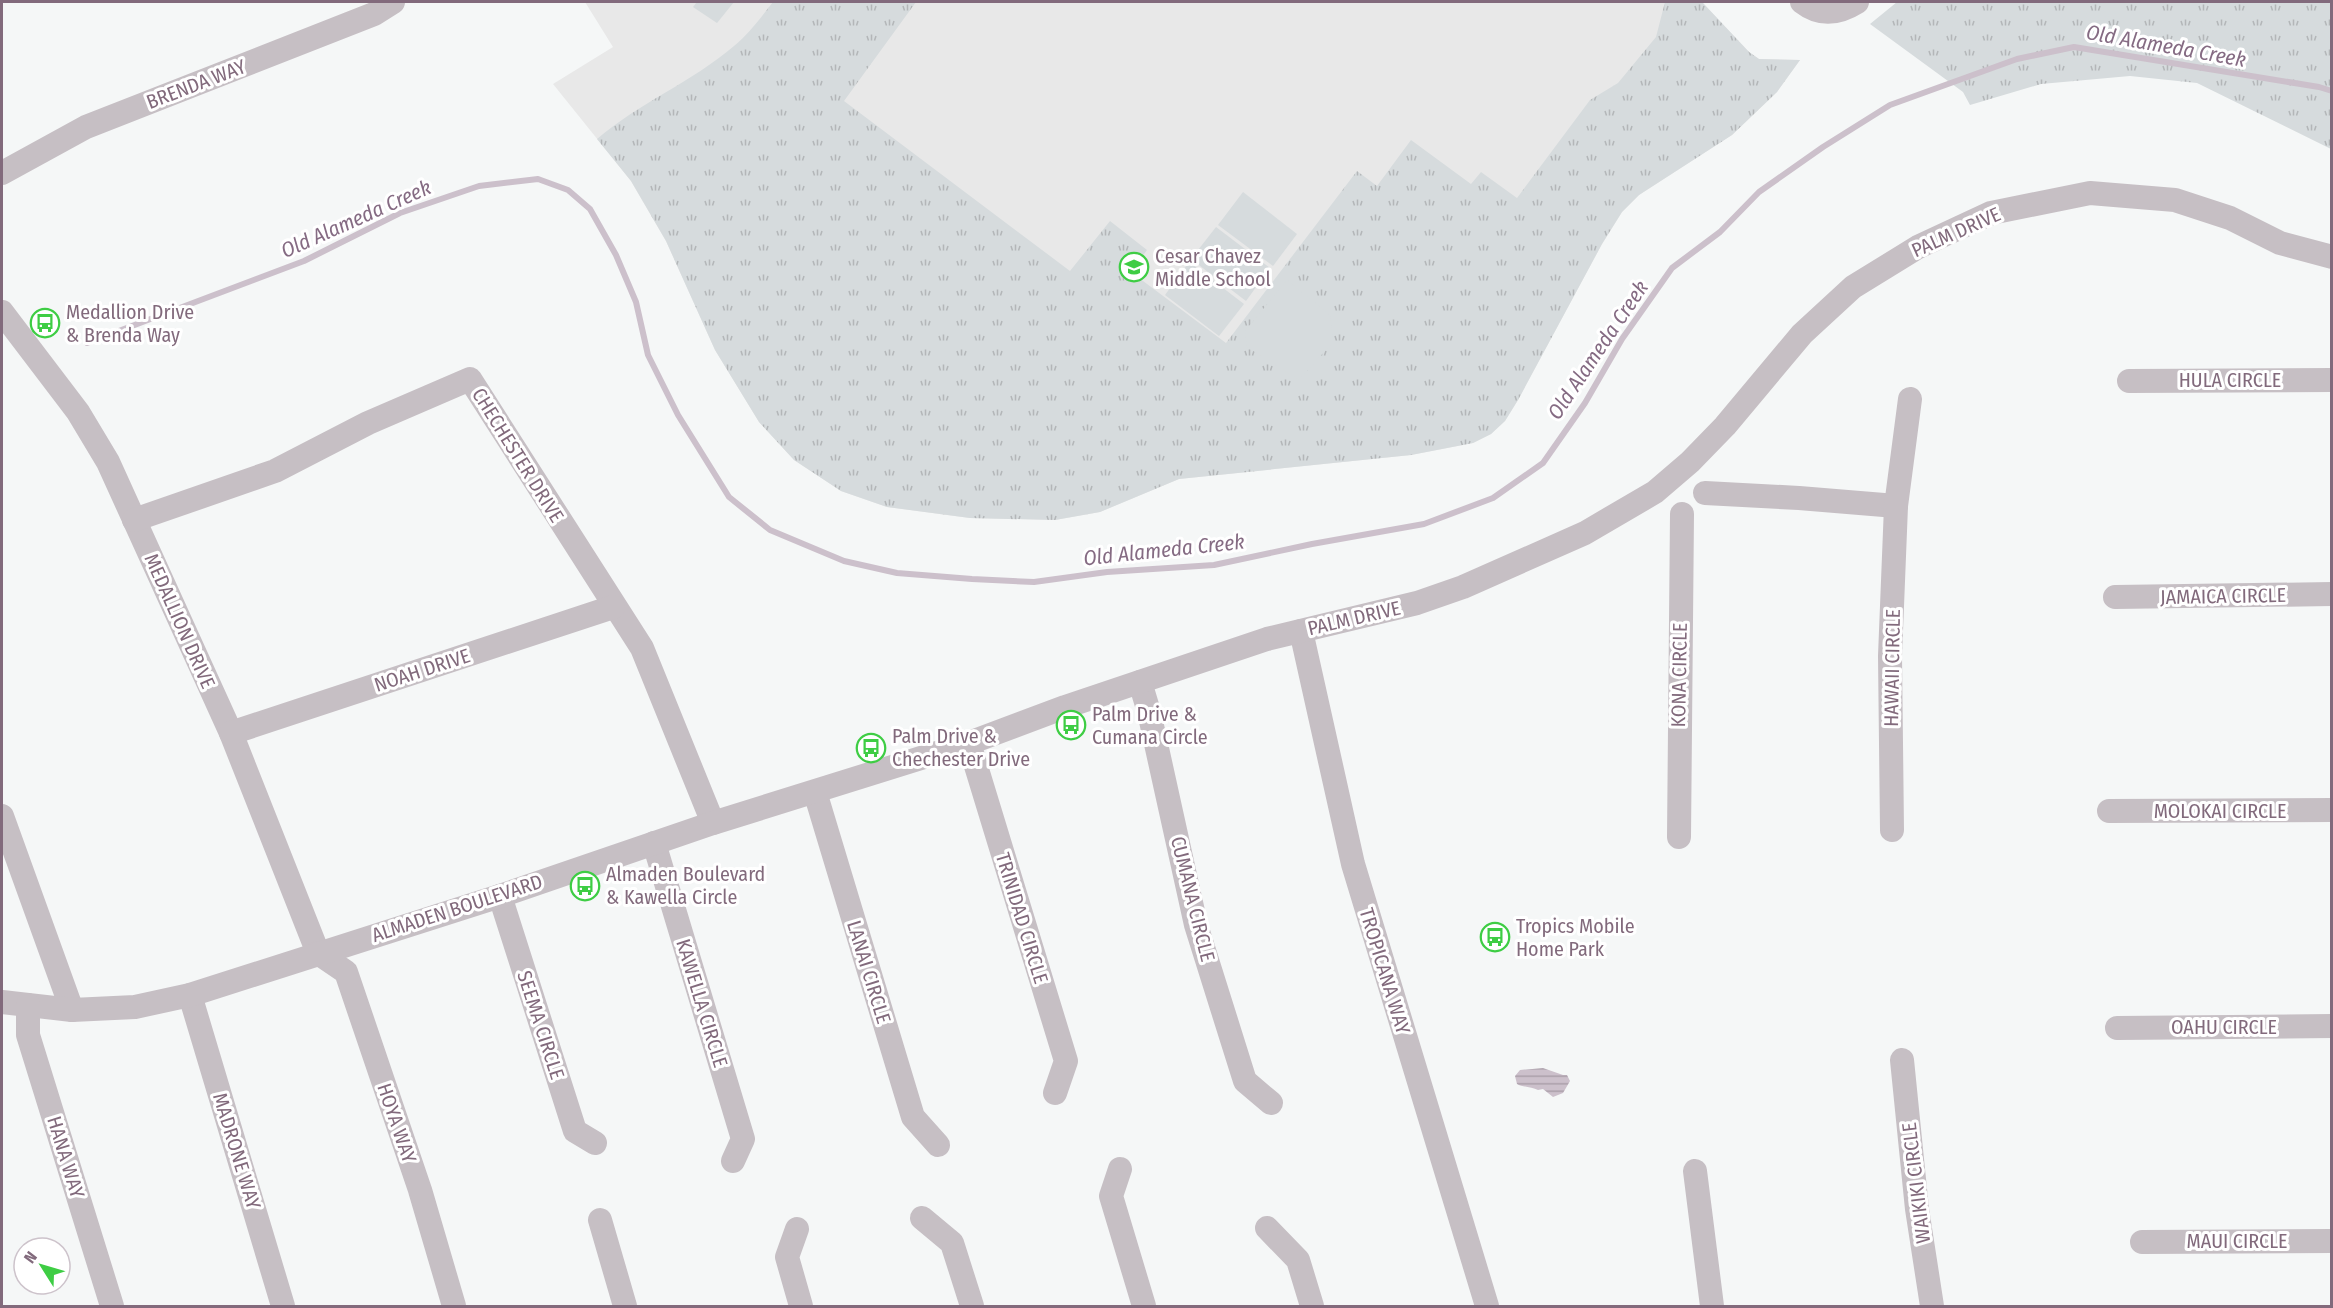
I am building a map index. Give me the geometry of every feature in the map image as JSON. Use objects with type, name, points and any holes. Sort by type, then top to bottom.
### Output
[{"type":"street","name":"BRENDA WAY","points":[[2,173],[86,127],[374,14],[393,2]]},
{"type":"street","points":[[1802,2],[1824,12],[1850,6]]},
{"type":"street","name":"PALM DRIVE","points":[[1041,715],[1267,639],[1417,603],[1463,588],[1585,533],[1655,492],[1690,462],[1725,426],[1802,334],[1853,287],[1918,247],[1991,213],[2090,193],[2175,200],[2230,219],[2280,243],[2331,258]]},
{"type":"street","name":"MEDALLION DRIVE","points":[[2,312],[78,412],[108,462],[231,733],[318,953]]},
{"type":"street","name":"CHECHESTER DRIVE","points":[[134,520],[275,471],[368,423],[470,379],[642,648],[713,823]]},
{"type":"street","name":"HULA CIRCLE","points":[[2129,381],[2331,380]]},
{"type":"street","name":"HAWAII CIRCLE","points":[[1892,830],[1890,656],[1896,506],[1910,399]]},
{"type":"street","points":[[1655,492],[1668,507],[1682,514],[1696,509],[1705,494],[1701,477],[1690,462]]},
{"type":"street","points":[[1705,494],[1799,498],[1896,506]]},
{"type":"street","name":"KONA CIRCLE","points":[[1679,837],[1682,514]]},
{"type":"street","name":"JAMAICA CIRCLE","points":[[2115,597],[2331,594]]},
{"type":"street","name":"NOAH DRIVE","points":[[231,733],[614,607]]},
{"type":"street","name":"TROPICANA WAY","points":[[1301,631],[1353,864],[1487,1306]]},
{"type":"street","name":"CUMANA CIRCLE","points":[[1140,682],[1200,936],[1245,1081],[1271,1103]]},
{"type":"street","name":"ALMADEN BOULEVARD","points":[[2,1002],[72,1010],[135,1007],[190,995],[500,896],[713,823],[969,743],[1041,715]]},
{"type":"street","name":"TRINIDAD CIRCLE","points":[[969,743],[1066,1061],[1055,1093]]},
{"type":"street","name":"LANAI CIRCLE","points":[[815,792],[913,1117],[938,1145]]},
{"type":"street","name":"MOLOKAI CIRCLE","points":[[2109,811],[2331,810]]},
{"type":"street","points":[[2,816],[72,1010]]},
{"type":"street","name":"KAWELLA CIRCLE","points":[[654,843],[743,1139],[733,1161]]},
{"type":"street","name":"SEEMA CIRCLE","points":[[500,896],[574,1131],[595,1143]]},
{"type":"street","name":"HOYA WAY","points":[[318,953],[346,972],[420,1190],[454,1306]]},
{"type":"street","name":"MADRONE WAY","points":[[190,995],[283,1306]]},
{"type":"street","name":"HANA WAY","points":[[28,1005],[28,1035],[112,1306]]},
{"type":"street","name":"OAHU CIRCLE","points":[[2117,1028],[2331,1026]]},
{"type":"street","name":"WAIKIKI CIRCLE","points":[[1902,1060],[1917,1209],[1932,1306]]},
{"type":"street","points":[[1120,1169],[1111,1196],[1144,1306]]},
{"type":"street","points":[[1695,1171],[1712,1306]]},
{"type":"street","points":[[922,1218],[952,1243],[972,1306]]},
{"type":"street","points":[[600,1220],[625,1306]]},
{"type":"street","points":[[1267,1228],[1298,1260],[1312,1306]]},
{"type":"street","points":[[797,1229],[786,1257],[801,1306]]},
{"type":"street","name":"MAUI CIRCLE","points":[[2142,1242],[2331,1241]]},
{"type":"shaded area","name":"Cesar Chavez Middle School","points":[[585,2],[1702,2],[1749,52],[1759,59],[1800,60],[1777,92],[1732,135],[1639,195],[1622,212],[1602,244],[1518,400],[1505,421],[1491,434],[1473,443],[1411,455],[1179,479],[1100,512],[1055,520],[970,518],[887,507],[841,491],[794,460],[759,422],[715,350],[666,241],[631,181],[553,84],[613,47]]},
{"type":"shaded area","points":[[1543,1068],[1567,1075],[1570,1081],[1563,1093],[1553,1097],[1543,1089],[1538,1090],[1517,1084],[1515,1076],[1520,1070]]},
{"type":"green space","points":[[697,2],[734,2],[717,23],[693,7]]},
{"type":"green space","name":"Cesar Chavez Middle School","points":[[773,2],[916,2],[844,101],[1070,271],[1110,221],[1147,250],[1131,272],[1226,343],[1357,171],[1377,186],[1411,140],[1471,184],[1481,172],[1517,198],[1590,100],[1618,83],[1656,37],[1665,2],[1702,2],[1749,52],[1759,59],[1800,60],[1777,92],[1732,135],[1639,195],[1622,212],[1602,244],[1518,400],[1505,421],[1491,434],[1473,443],[1411,455],[1179,479],[1100,512],[1055,520],[970,518],[887,507],[841,491],[794,460],[759,422],[715,350],[666,241],[631,181],[597,139],[630,114],[718,59],[745,36]]},
{"type":"green space","points":[[1897,2],[2331,2],[2331,149],[2197,83],[2130,76],[2041,84],[1970,105],[1963,92],[1870,24]]},
{"type":"green space","points":[[1243,192],[1297,234],[1273,266],[1218,225]]},
{"type":"green space","points":[[1216,227],[1270,268],[1246,301],[1191,259]]},
{"type":"green space","points":[[1189,262],[1244,304],[1219,336],[1165,295]]},
{"type":"green space","points":[[1287,280],[1330,315],[1333,342],[1299,380],[1247,347],[1245,331]]},
{"type":"waterway","name":"Old Alameda Creek","points":[[87,343],[304,261],[400,213],[479,186],[538,179],[568,190],[590,209],[616,255],[636,302],[648,355],[678,415],[729,497],[770,530],[844,561],[897,573],[972,579],[1034,582],[1107,572],[1214,565],[1312,544],[1424,524],[1493,498],[1543,463],[1585,403],[1622,339],[1672,268],[1720,232],[1759,192],[1823,147],[1890,105],[2017,59],[2074,47],[2332,91]]},
{"type":"place","name":"Cesar Chavez Middle School","points":[[1134,267]]},
{"type":"place","name":"Medallion Drive & Brenda Way","points":[[45,323]]},
{"type":"place","name":"Palm Drive & Cumana Circle","points":[[1071,725]]},
{"type":"place","name":"Palm Drive & Chechester Drive","points":[[871,748]]},
{"type":"place","name":"Almaden Boulevard & Kawella Circle","points":[[585,886]]},
{"type":"place","name":"Tropics Mobile Home Park","points":[[1495,937]]}]
